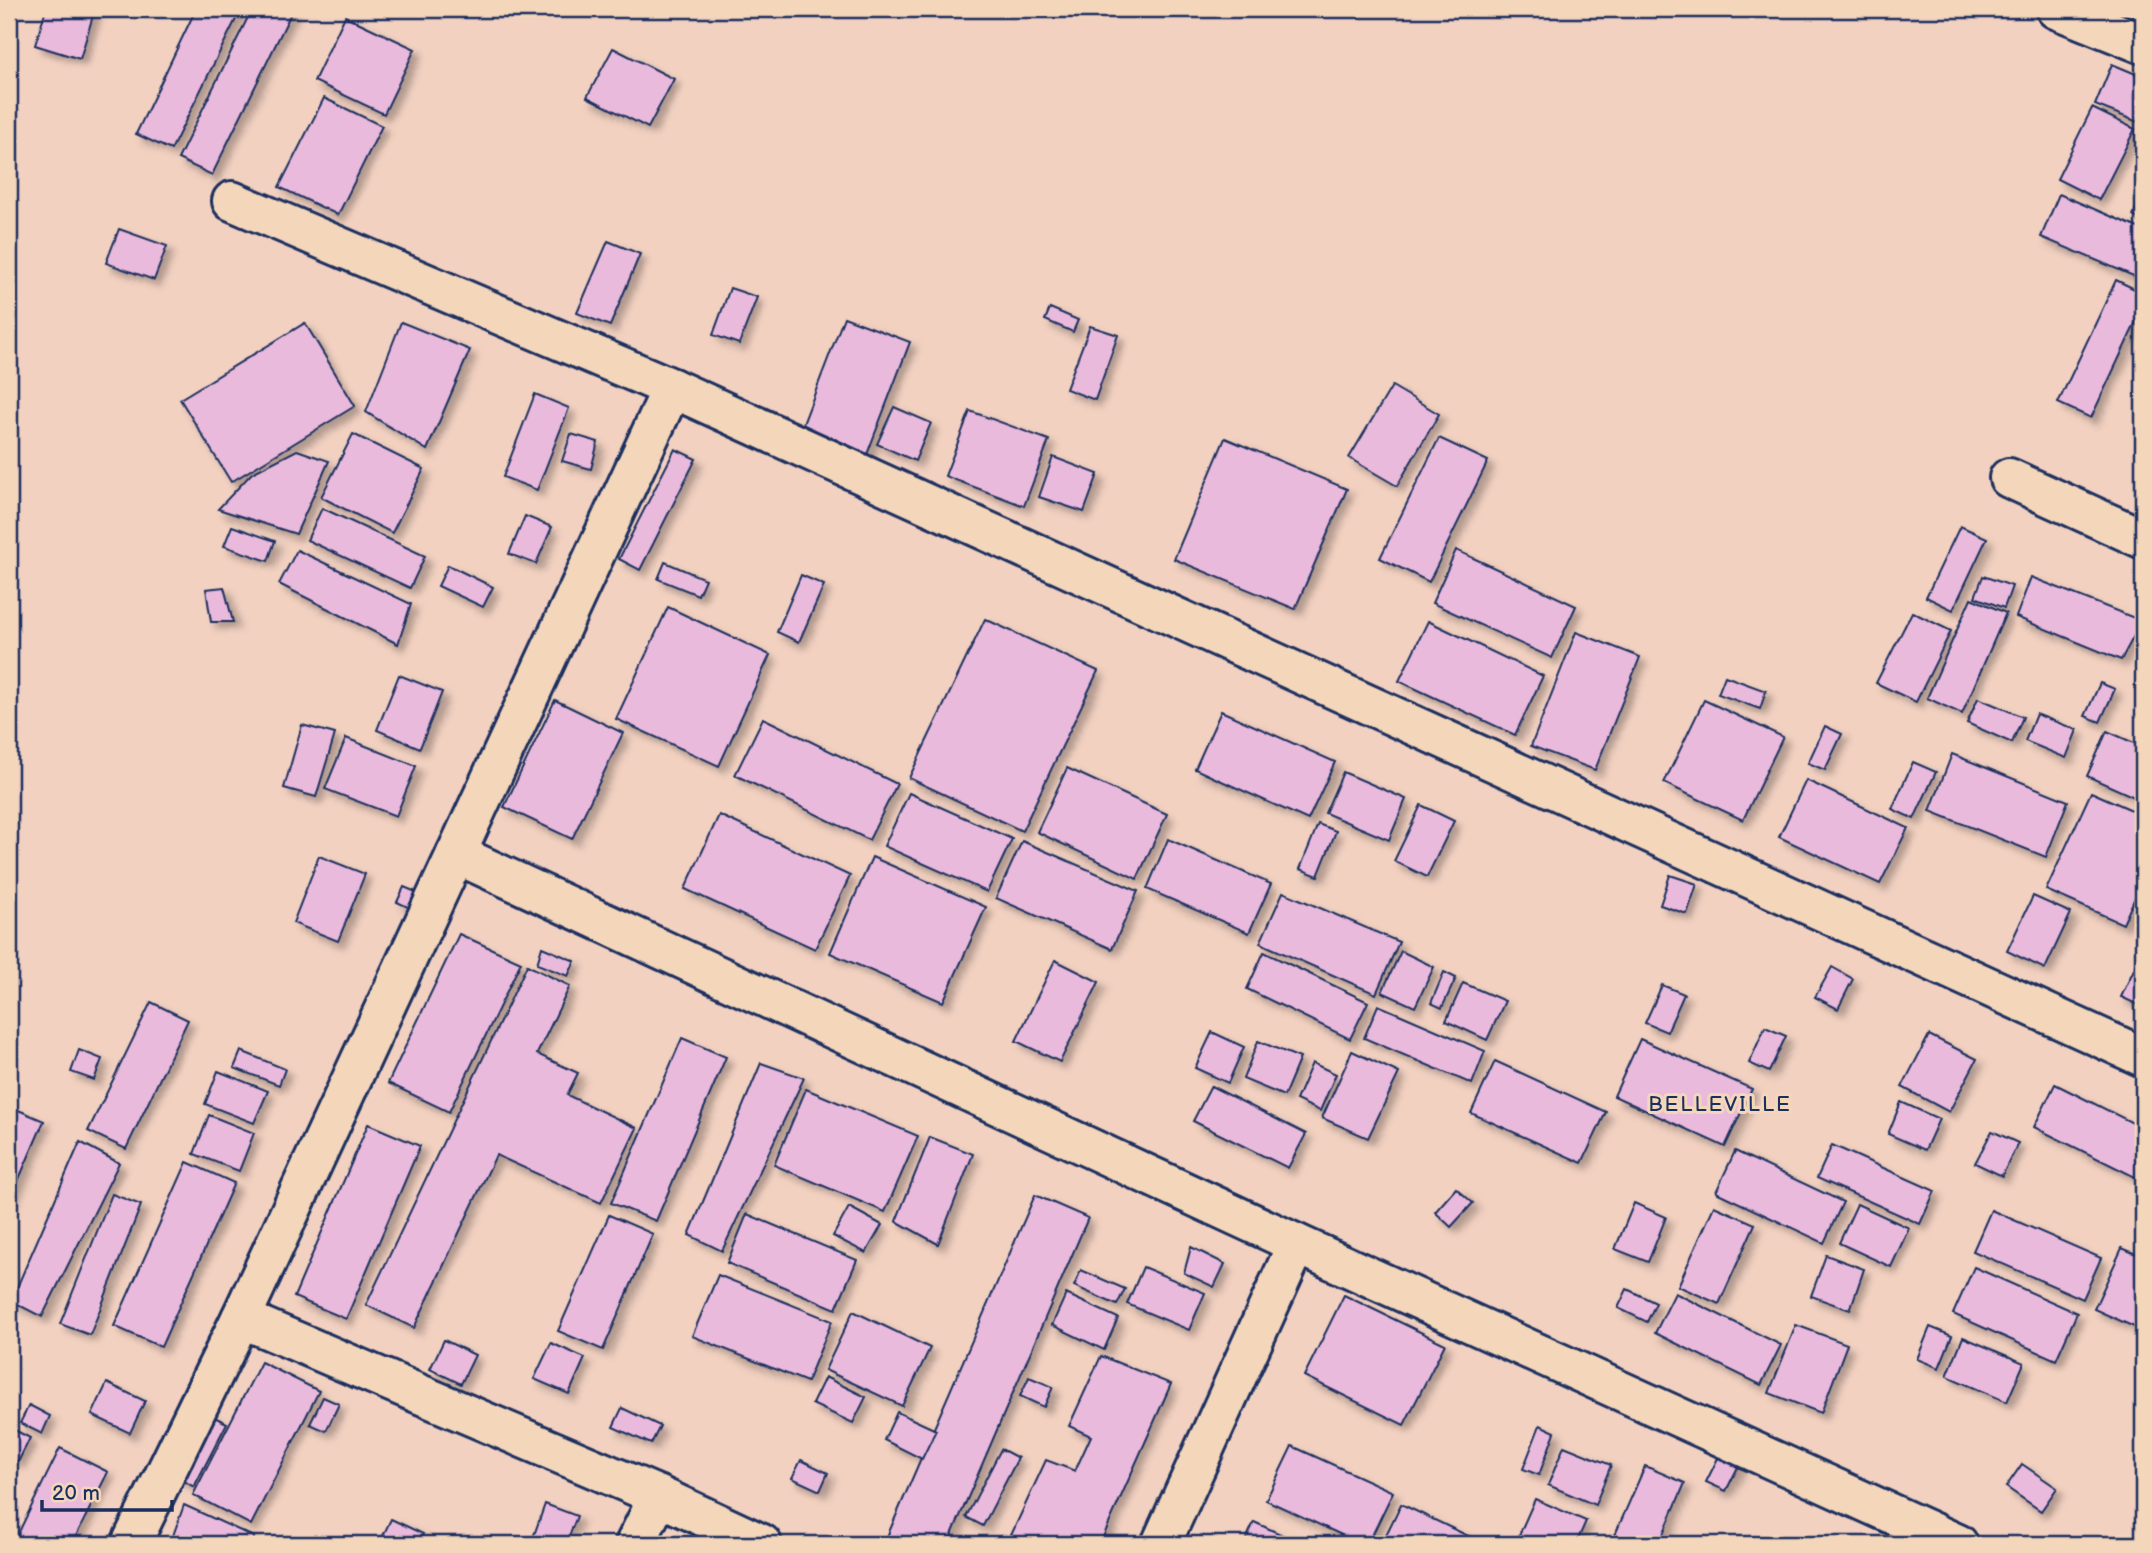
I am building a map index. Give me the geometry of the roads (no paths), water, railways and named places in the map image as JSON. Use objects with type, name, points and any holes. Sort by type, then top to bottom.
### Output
[{"type":"street","points":[[2056,9],[2143,44]]},
{"type":"street","points":[[232,201],[672,388],[2143,1057]]},
{"type":"street","points":[[131,1544],[242,1318],[672,388]]},
{"type":"street","points":[[2009,478],[2143,539]]},
{"type":"street","points":[[456,853],[1297,1244],[1958,1544]]},
{"type":"street","points":[[1161,1544],[1297,1244]]},
{"type":"street","points":[[242,1318],[659,1496],[762,1544]]},
{"type":"street","points":[[635,1544],[659,1496]]},
{"type":"district","name":"BELLEVILLE","points":[[1720,1104]]}]
